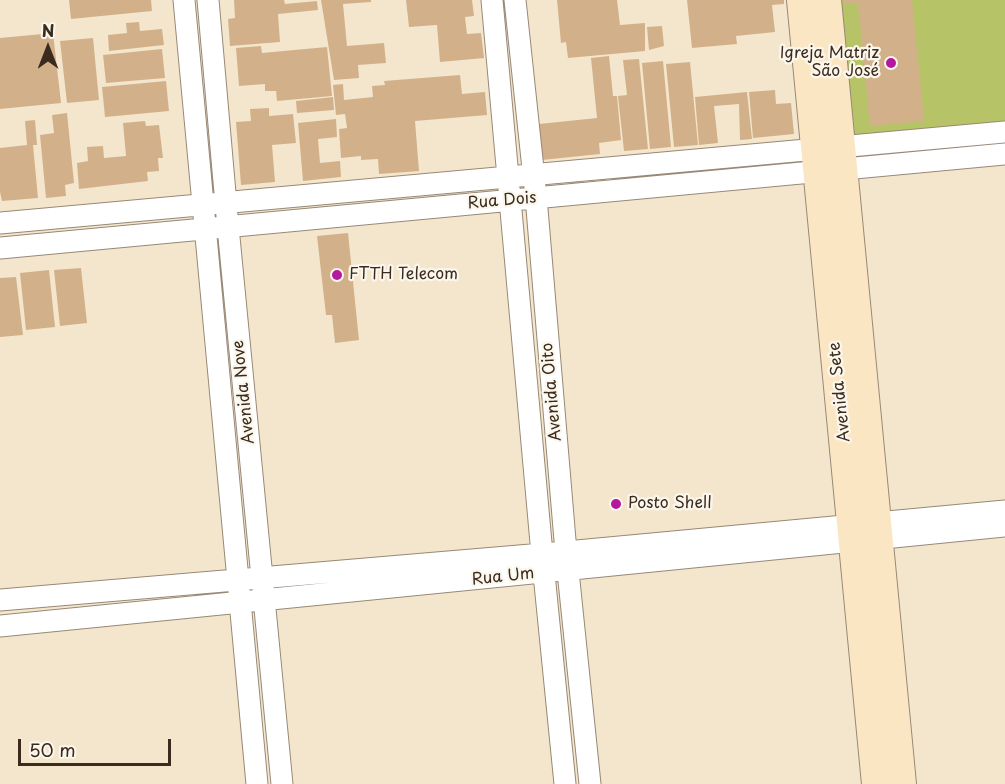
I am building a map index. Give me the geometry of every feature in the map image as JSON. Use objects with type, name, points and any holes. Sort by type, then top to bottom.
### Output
[{"type":"street","name":"Avenida Nove","points":[[184,0],[257,784]]},
{"type":"street","name":"Avenida Nove","points":[[208,0],[282,784]]},
{"type":"street","name":"Avenida Oito","points":[[492,0],[542,563],[565,784]]},
{"type":"street","name":"Avenida Oito","points":[[515,0],[536,197],[567,561],[590,784]]},
{"type":"street","name":"Avenida Sete","points":[[802,0],[829,159],[865,532],[901,784]]},
{"type":"street","name":"Avenida Sete","points":[[826,0],[829,159]]},
{"type":"street","name":"Rua Dois","points":[[0,248],[511,200],[829,159],[1005,132]]},
{"type":"street","name":"Rua Dois","points":[[0,223],[532,174],[829,159],[1005,154]]},
{"type":"street","name":"Rua Um","points":[[0,600],[263,576],[567,561],[865,532],[1005,511]]},
{"type":"street","name":"Rua Um","points":[[865,532],[1005,526]]},
{"type":"street","name":"Avenida Sete","points":[[865,532],[877,784]]},
{"type":"street","name":"Rua Um","points":[[0,626],[240,603],[542,563]]},
{"type":"green space","points":[[826,0],[1005,0],[1005,132],[840,148]]},
{"type":"building","points":[[69,0],[151,0],[152,11],[71,19]]},
{"type":"building","points":[[234,0],[284,0],[285,4],[317,1],[318,10],[278,14],[280,42],[230,46],[228,19],[235,18]]},
{"type":"building","points":[[321,0],[371,0],[371,2],[343,4],[347,46],[384,43],[386,63],[358,65],[359,78],[334,80]]},
{"type":"building","points":[[406,0],[472,0],[474,16],[465,17],[467,34],[481,33],[484,58],[440,62],[437,25],[409,27]]},
{"type":"building","points":[[557,0],[617,0],[620,25],[645,23],[645,51],[568,58],[566,42],[561,43]]},
{"type":"building","points":[[687,0],[784,0],[784,4],[772,5],[775,32],[736,36],[737,44],[692,48]]},
{"type":"building","name":"Igreja Matriz São José","points":[[844,0],[912,0],[924,121],[870,126],[858,3],[844,4]]},
{"type":"building","points":[[139,22],[140,31],[162,29],[164,45],[109,51],[108,35],[127,33],[126,23]]},
{"type":"building","points":[[662,26],[664,46],[649,50],[647,27]]},
{"type":"building","points":[[53,33],[61,103],[0,109],[0,38]]},
{"type":"building","points":[[93,38],[99,100],[67,103],[60,41]]},
{"type":"building","points":[[261,46],[262,53],[327,47],[332,96],[277,101],[276,91],[265,91],[265,84],[239,86],[236,48]]},
{"type":"building","points":[[162,49],[165,78],[106,83],[103,55]]},
{"type":"building","points":[[609,56],[613,96],[617,96],[621,140],[599,143],[600,154],[542,160],[539,124],[597,118],[591,58]]},
{"type":"building","points":[[639,59],[648,149],[624,151],[618,96],[627,95],[623,60]]},
{"type":"building","points":[[663,61],[671,147],[650,149],[642,63]]},
{"type":"building","points":[[690,62],[698,145],[674,147],[666,64]]},
{"type":"building","points":[[460,75],[462,94],[485,92],[487,115],[415,121],[419,171],[379,174],[378,159],[361,160],[361,156],[341,158],[339,129],[347,128],[345,114],[336,115],[333,85],[343,84],[344,100],[373,97],[372,86],[385,85],[384,81]]},
{"type":"building","points":[[166,81],[169,111],[105,117],[102,87]]},
{"type":"building","points":[[775,90],[776,104],[791,103],[794,134],[753,138],[749,92]]},
{"type":"building","points":[[747,92],[752,139],[740,140],[739,104],[714,106],[718,143],[699,145],[695,97]]},
{"type":"building","points":[[333,97],[334,110],[297,113],[296,101]]},
{"type":"building","points":[[269,108],[269,116],[293,114],[296,143],[272,145],[275,182],[241,185],[236,122],[251,121],[250,109]]},
{"type":"building","points":[[67,113],[74,183],[65,185],[66,196],[46,198],[40,135],[54,133],[52,115]]},
{"type":"building","points":[[336,119],[337,137],[318,139],[320,163],[340,161],[341,177],[303,181],[298,123]]},
{"type":"building","points":[[35,120],[37,145],[33,145],[38,198],[2,201],[0,148],[27,145],[25,121]]},
{"type":"building","points":[[145,121],[146,126],[159,125],[163,158],[158,158],[159,171],[147,172],[148,181],[79,189],[77,163],[88,161],[87,147],[103,146],[104,158],[126,156],[123,123]]},
{"type":"building","name":"FTTH Telecom","points":[[348,233],[359,340],[335,343],[332,315],[326,315],[317,236]]},
{"type":"building","points":[[81,268],[87,323],[60,326],[54,270]]},
{"type":"building","points":[[49,270],[55,327],[26,330],[20,273]]},
{"type":"building","points":[[16,277],[23,335],[0,337],[0,278]]},
{"type":"place","name":"Igreja Matriz São José","points":[[891,63]]},
{"type":"place","name":"FTTH Telecom","points":[[337,275]]},
{"type":"place","name":"Posto Shell","points":[[616,504]]}]
